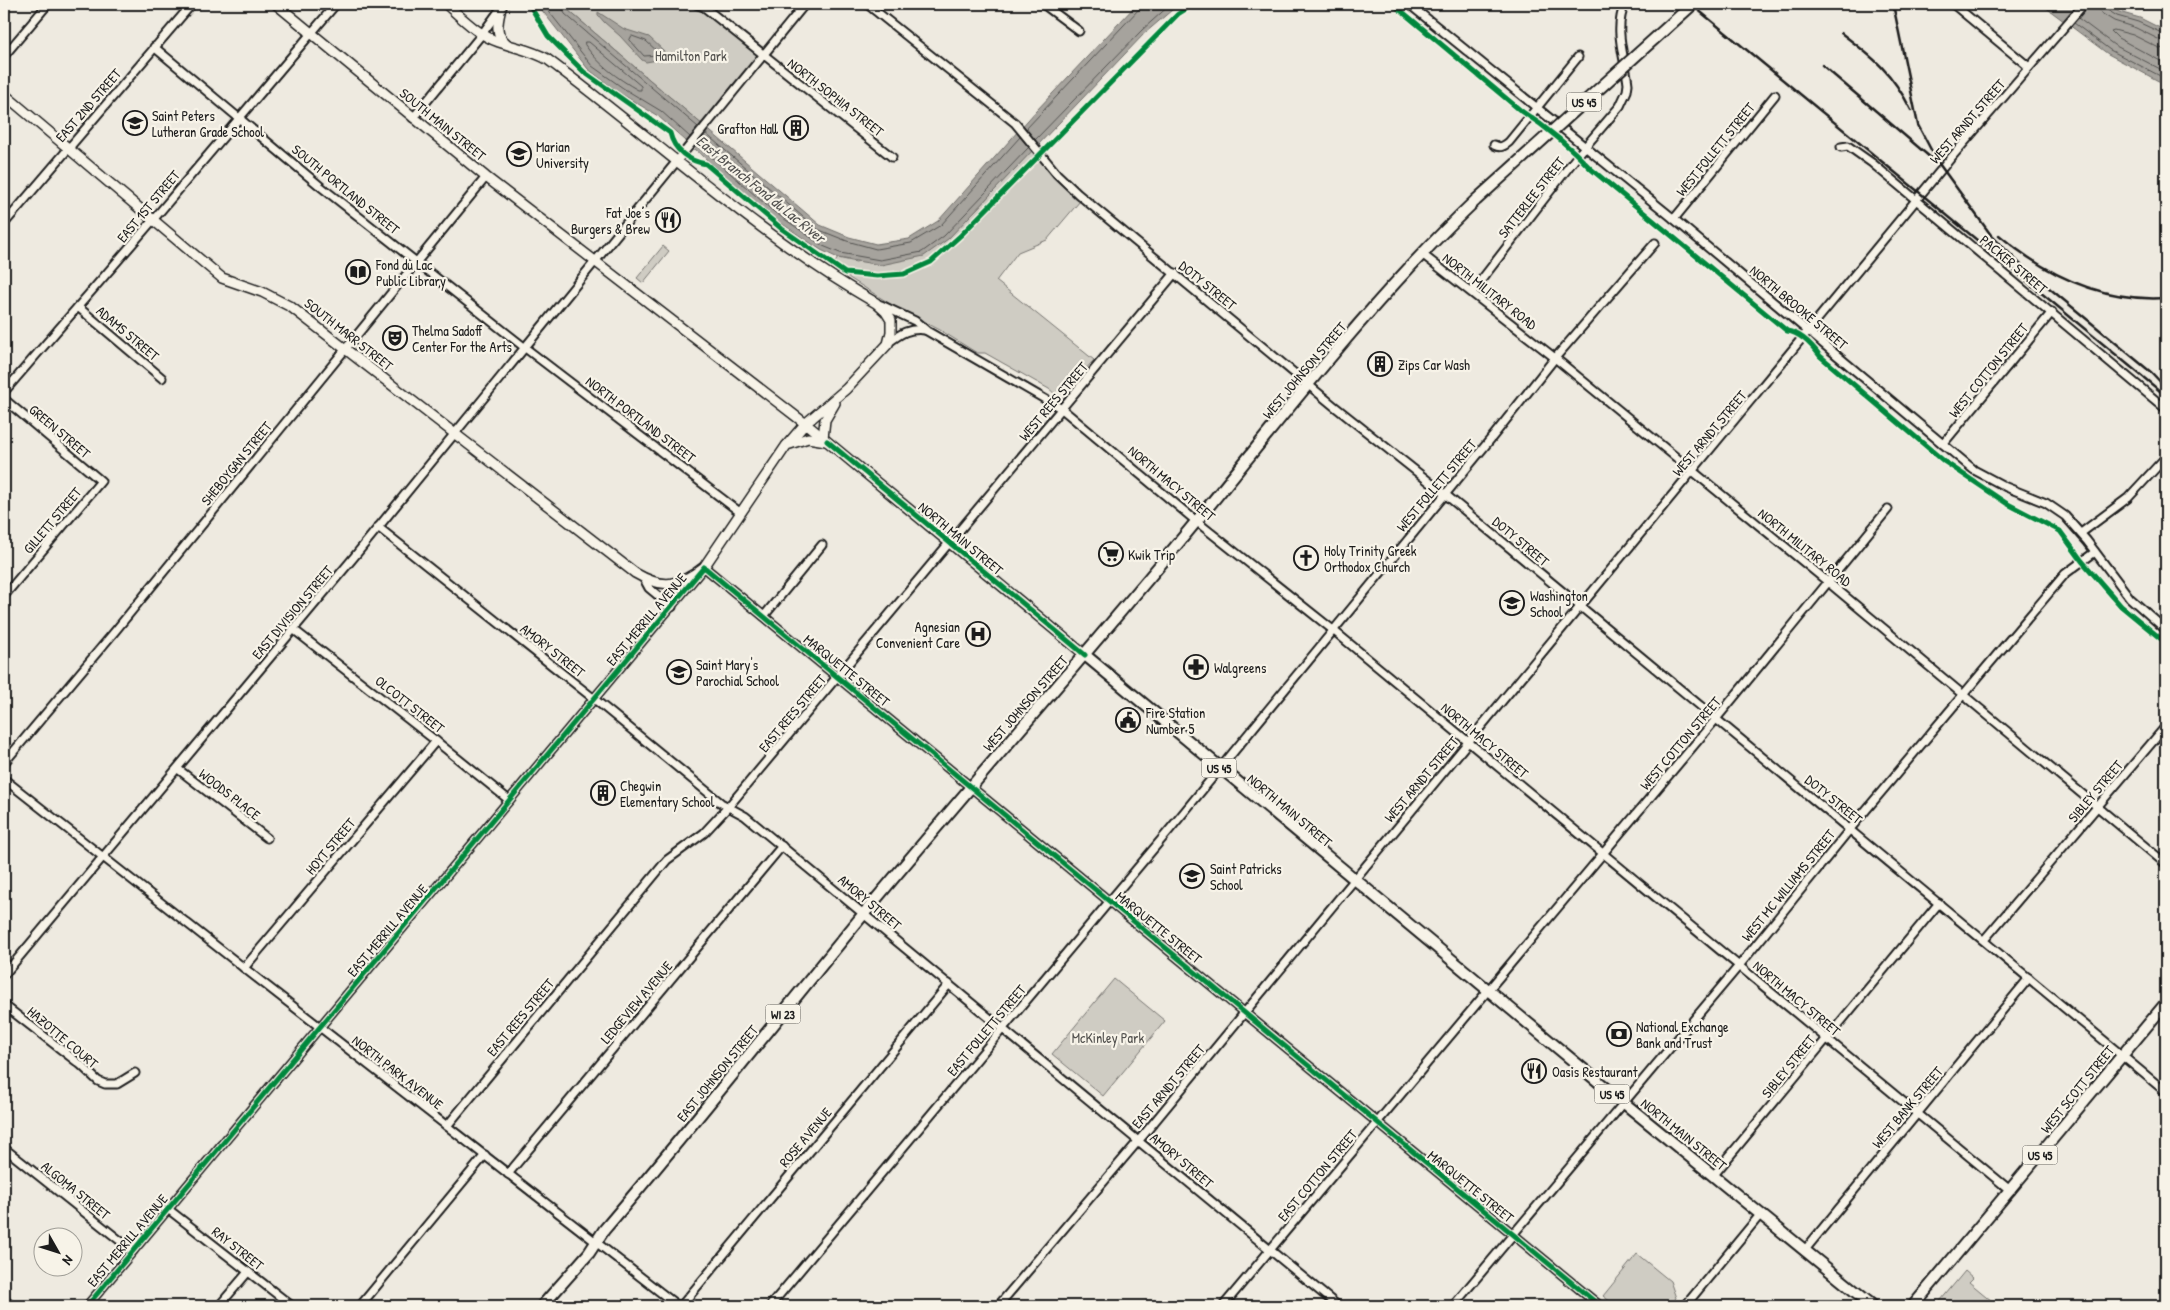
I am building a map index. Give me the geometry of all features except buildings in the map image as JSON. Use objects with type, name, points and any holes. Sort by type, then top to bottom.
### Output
[{"type":"main road","name":"SOUTH MAIN STREET","points":[[276,4],[486,177],[595,261]]},
{"type":"main road","name":"NORTH MACY STREET","points":[[446,4],[482,34],[508,45],[536,52],[547,59],[612,107],[676,160],[775,237],[876,303]]},
{"type":"main road","name":"WEST JOHNSON STREET","points":[[970,787],[1085,655],[1308,383],[1422,254],[1476,200],[1693,4]]},
{"type":"main road","points":[[502,6],[498,23],[499,35],[508,45]]},
{"type":"main road","name":"SOUTH MARR STREET","points":[[4,94],[222,278],[262,292],[291,307],[643,577]]},
{"type":"main road","name":"NORTH MAIN STREET","points":[[595,261],[825,439],[1219,768],[1760,1215],[1873,1306]]},
{"type":"main road","points":[[786,446],[802,438],[825,439],[823,429],[828,413],[846,389],[888,344],[891,332],[890,320],[886,312],[876,303]]},
{"type":"main road","name":"EAST MERRILL AVENUE","points":[[704,568],[786,446],[805,424],[846,389]]},
{"type":"main road","points":[[643,577],[657,584],[670,584],[685,580],[704,568]]},
{"type":"main road","name":"EAST JOHNSON STREET","points":[[542,1306],[588,1253],[970,787]]},
{"type":"main road","name":"WEST SCOTT STREET","points":[[1913,1306],[2011,1191],[2166,1003]]},
{"type":"street","points":[[4,56],[48,4]]},
{"type":"street","name":"EAST 2ND STREET","points":[[4,224],[192,4]]},
{"type":"street","name":"EAST 1ST STREET","points":[[4,392],[336,4]]},
{"type":"street","name":"NORTH SOPHIA STREET","points":[[696,4],[704,7],[892,157]]},
{"type":"street","name":"EAST DIVISION STREET","points":[[4,974],[294,629],[805,4]]},
{"type":"street","name":"DOTY STREET","points":[[867,4],[1015,123],[1057,174],[1078,194],[1446,494],[2166,1092]]},
{"type":"street","points":[[1042,4],[1079,31]]},
{"type":"street","name":"NORTH BROOKE STREET","points":[[1409,4],[1537,106],[1974,470],[2006,487],[2055,508],[2081,533],[2130,598],[2166,630]]},
{"type":"street","name":"SATTERLEE STREET","points":[[1472,292],[1584,147],[1620,106],[1627,91],[1627,76],[1621,47],[1620,21],[1625,4]]},
{"type":"street","points":[[1953,4],[2030,67]]},
{"type":"street","name":"WEST ARNDT STREET","points":[[1354,879],[1809,331],[1916,199],[2084,4]]},
{"type":"street","points":[[413,118],[482,34],[502,6]]},
{"type":"street","name":"SOUTH PORTLAND STREET","points":[[154,47],[238,119],[524,347]]},
{"type":"street","points":[[1494,145],[1498,147],[1509,142],[1578,56]]},
{"type":"street","name":"WEST FOLLETT STREET","points":[[1674,219],[1775,95]]},
{"type":"street","name":"PACKER STREET","points":[[1841,147],[1848,146],[1855,150],[2166,408]]},
{"type":"street","name":"SHEBOYGAN STREET","points":[[4,763],[116,630],[486,177]]},
{"type":"street","name":"WEST FOLLETT STREET","points":[[1219,768],[1446,494],[1555,358],[1654,243]]},
{"type":"street","name":"NORTH MILITARY ROAD","points":[[1422,254],[1555,358],[1693,471],[2166,864]]},
{"type":"street","name":"WEST REES STREET","points":[[949,543],[1175,273]]},
{"type":"street","name":"NORTH MACY STREET","points":[[876,303],[915,321],[1062,410],[1196,521],[1333,630],[1826,1040],[2011,1191]]},
{"type":"street","name":"ADAMS STREET","points":[[78,307],[162,378]]},
{"type":"street","name":"WEST COTTON STREET","points":[[1943,444],[2052,312]]},
{"type":"street","points":[[888,344],[907,330],[927,330]]},
{"type":"street","name":"NORTH PORTLAND STREET","points":[[524,347],[741,513]]},
{"type":"street","name":"GREEN STREET","points":[[4,399],[100,481]]},
{"type":"street","points":[[2081,533],[2128,498],[2166,457]]},
{"type":"street","name":"GILLETT STREET","points":[[4,596],[100,481]]},
{"type":"street","name":"WEST COTTON STREET","points":[[1489,991],[1888,509]]},
{"type":"street","name":"AMORY STREET","points":[[378,527],[720,802],[745,816],[782,846],[1338,1306]]},
{"type":"street","name":"EAST REES STREET","points":[[447,1126],[667,860],[704,833],[729,806],[949,543]]},
{"type":"street","points":[[764,616],[822,545]]},
{"type":"street","name":"WEST MC WILLIAMS STREET","points":[[1454,1306],[1738,967],[1850,828],[2065,574],[2095,552]]},
{"type":"street","name":"EAST MERRILL AVENUE","points":[[86,1306],[321,1027],[593,698],[704,568]]},
{"type":"street","name":"MARQUETTE STREET","points":[[704,568],[1600,1306]]},
{"type":"street","name":"SOUTH MARR STREET","points":[[643,577],[649,588],[672,607]]},
{"type":"street","name":"OLCOTT STREET","points":[[294,629],[509,800]]},
{"type":"street","name":"SIBLEY STREET","points":[[1984,940],[2166,726]]},
{"type":"street","name":"HOYT STREET","points":[[244,968],[436,741]]},
{"type":"street","name":"EAST FOLLETT STREET","points":[[770,1306],[1110,901],[1219,768]]},
{"type":"street","name":"WOODS PLACE","points":[[178,769],[267,838]]},
{"type":"street","name":"NORTH PARK AVENUE","points":[[4,779],[508,1174],[680,1306]]},
{"type":"street","name":"LEDGEVIEW AVENUE","points":[[508,1174],[782,846]]},
{"type":"street","name":"EAST ARNDT STREET","points":[[998,1306],[1139,1140],[1354,879]]},
{"type":"street","name":"SIBLEY STREET","points":[[1713,1176],[1939,903]]},
{"type":"street","name":"WEST BANK STREET","points":[[1804,1251],[2029,978]]},
{"type":"street","name":"ROSE AVENUE","points":[[680,1306],[949,984]]},
{"type":"street","name":"EAST COTTON STREET","points":[[1223,1306],[1489,991]]},
{"type":"street","name":"HAZOTTE COURT","points":[[4,1005],[81,1065],[98,1081],[105,1084],[117,1084],[135,1074]]},
{"type":"street","name":"ALGOMA STREET","points":[[4,1148],[133,1251]]},
{"type":"street","points":[[360,1306],[485,1155]]},
{"type":"street","name":"RAY STREET","points":[[168,1209],[292,1306]]},
{"type":"street","points":[[1685,1306],[1760,1215]]},
{"type":"street","points":[[219,1306],[248,1272]]},
{"type":"street","points":[[4,1300],[12,1306]]},
{"type":"green space","name":"Hamilton Park","points":[[564,4],[696,4],[764,56],[705,127],[568,10]]},
{"type":"green space","points":[[1035,147],[1054,178],[1080,201],[1047,240],[1018,252],[996,281],[1094,360],[1068,388],[1067,394],[1062,397],[985,353],[977,353],[940,330],[892,305],[832,267],[838,258],[856,262],[974,212]]},
{"type":"green space","points":[[663,246],[669,251],[643,283],[637,278]]},
{"type":"green space","name":"McKinley Park","points":[[1114,979],[1165,1021],[1103,1096],[1052,1054]]},
{"type":"green space","points":[[1637,1254],[1670,1281],[1676,1298],[1669,1306],[1616,1306],[1603,1296]]},
{"type":"green space","points":[[1965,1271],[1973,1278],[1969,1282],[1998,1306],[1936,1306]]},
{"type":"water","name":"East Branch Fond du Lac River","points":[[537,4],[564,4],[568,10],[820,225],[849,237],[876,244],[909,239],[938,221],[1036,111],[1137,4],[1179,4],[1145,33],[948,239],[924,256],[881,265],[838,258],[821,250],[769,215],[658,116],[620,93],[588,69]]},
{"type":"water","points":[[2041,4],[2106,4],[2119,12],[2140,18],[2166,31],[2166,85],[2108,54]]},
{"type":"water","points":[[598,12],[624,29],[649,37],[664,51],[663,59],[646,62],[642,60],[604,22],[598,15]]},
{"type":"railway","points":[[1691,4],[2166,396]]},
{"type":"railway","points":[[1893,4],[1918,125],[1937,161],[1991,235],[2020,264],[2152,373],[2166,388]]},
{"type":"railway","points":[[1841,33],[1881,67],[1897,85],[1911,110]]},
{"type":"railway","points":[[1822,65],[1931,158]]},
{"type":"railway","points":[[1999,235],[2036,262],[2076,283],[2120,295],[2166,298]]},
{"type":"cycle path","points":[[529,4],[548,36],[584,72],[670,133],[675,145],[688,158],[706,164],[782,229],[845,273],[877,276],[904,274],[931,262],[961,235],[1178,14],[1194,4]]},
{"type":"cycle path","points":[[1393,4],[1520,110],[1557,137],[1591,169],[1787,331],[1797,334],[1806,340],[1820,356],[1945,462],[2006,503],[2060,531],[2082,561],[2121,606],[2166,643]]},
{"type":"cycle path","points":[[827,441],[1085,655]]},
{"type":"cycle path","points":[[87,1306],[704,567],[1600,1306]]},
{"type":"place","name":"Saint Peters Lutheran Grade School","points":[[135,123]]},
{"type":"place","name":"Grafton Hall","points":[[796,128]]},
{"type":"place","name":"Marian University","points":[[519,154]]},
{"type":"place","name":"Fat Joe’s Burgers & Brew","points":[[668,220]]},
{"type":"place","name":"Fond du Lac Public Library","points":[[358,272]]},
{"type":"place","name":"Thelma Sadoff Center For the Arts","points":[[395,338]]},
{"type":"place","name":"Zips Car Wash","points":[[1380,364]]},
{"type":"place","name":"Kwik Trip","points":[[1111,554]]},
{"type":"place","name":"Holy Trinity Greek Orthodox Church","points":[[1306,558]]},
{"type":"place","name":"Washington School","points":[[1512,603]]},
{"type":"place","name":"Agnesian Convenient Care","points":[[978,634]]},
{"type":"place","name":"Walgreens","points":[[1196,667]]},
{"type":"place","name":"Saint Mary's Parochial School","points":[[679,672]]},
{"type":"place","name":"Fire Station Number 5","points":[[1128,720]]},
{"type":"place","name":"Chegwin Elementary School","points":[[603,793]]},
{"type":"place","name":"Saint Patricks School","points":[[1192,876]]},
{"type":"place","name":"National Exchange Bank and Trust","points":[[1619,1034]]},
{"type":"place","name":"Oasis Restaurant","points":[[1534,1071]]}]
